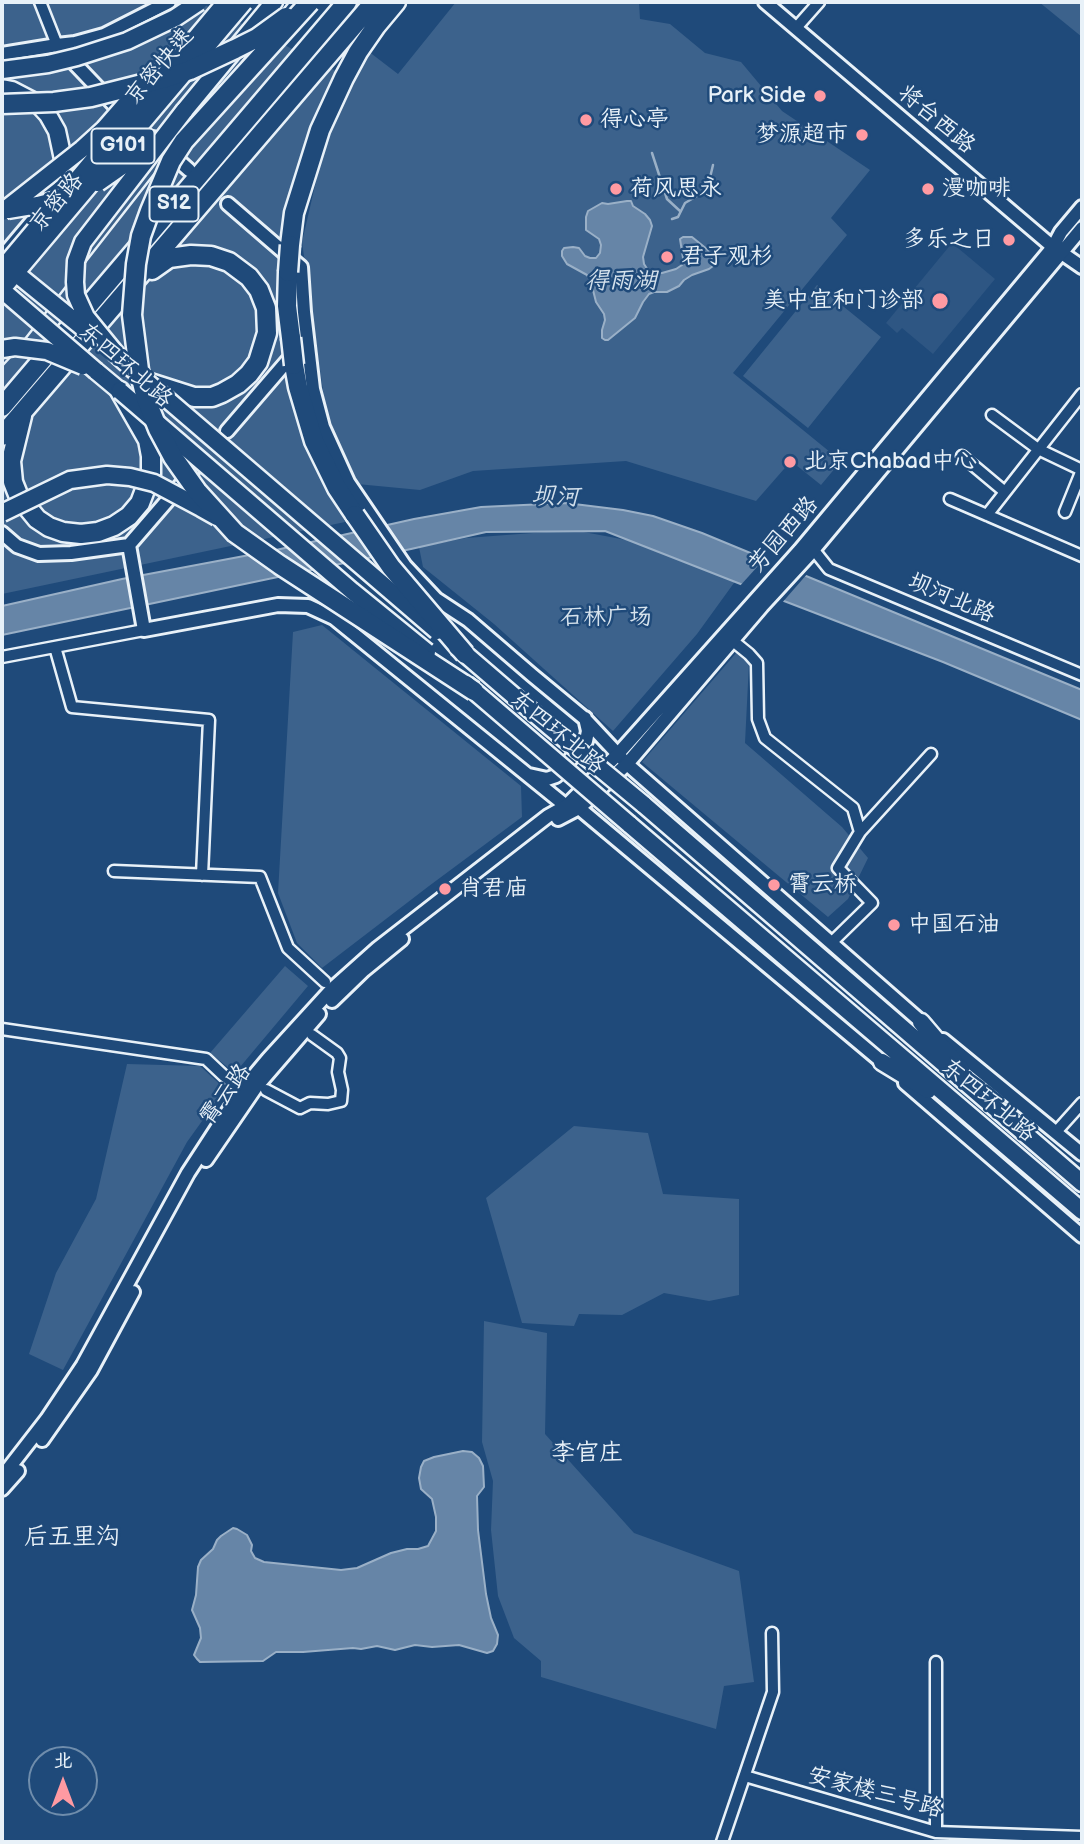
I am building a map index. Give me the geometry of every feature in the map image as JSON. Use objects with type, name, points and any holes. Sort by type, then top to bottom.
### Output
[{"type":"highway","points":[[2,70],[48,64],[115,45],[150,31],[199,2]]},
{"type":"highway","name":"京密快速","points":[[2,290],[244,2]]},
{"type":"highway","points":[[2,211],[52,202],[82,191],[105,179],[159,139],[274,2]]},
{"type":"highway","points":[[2,104],[91,97],[190,70],[257,38],[308,2]]},
{"type":"highway","points":[[308,2],[184,141],[171,161],[146,223],[136,264],[133,295],[134,340],[139,370],[146,399],[158,429],[183,473],[235,533],[474,691]]},
{"type":"highway","name":"S12","points":[[2,407],[347,2]]},
{"type":"highway","name":"S12","points":[[2,436],[374,2]]},
{"type":"highway","points":[[396,2],[358,52],[310,156],[295,213],[290,245],[287,306],[299,339],[295,365],[298,387],[314,441],[337,488],[361,513],[391,567],[466,654]]},
{"type":"highway","points":[[2,211],[97,136],[204,18],[224,3]]},
{"type":"highway","name":"京密快速","points":[[2,269],[224,3]]},
{"type":"highway","points":[[2,88],[12,90],[37,103],[57,131],[63,159],[60,175],[47,202]]},
{"type":"highway","points":[[117,355],[86,317],[76,295],[76,261],[83,243],[184,111]]},
{"type":"highway","points":[[132,285],[169,258],[211,256],[229,262],[248,277],[259,290],[266,308],[267,333],[258,362],[238,384],[212,397],[194,397],[147,382]]},
{"type":"highway","points":[[2,262],[117,355]]},
{"type":"highway","name":"东四环北路","points":[[2,290],[1082,1211]]},
{"type":"highway","points":[[2,349],[15,347],[47,351],[96,371]]},
{"type":"highway","name":"东四环北路","points":[[117,355],[1082,1183]]},
{"type":"highway","points":[[23,411],[11,461],[13,482],[19,497],[37,519],[49,527],[81,534],[98,532],[129,516],[140,503],[151,474],[148,440],[120,391]]},
{"type":"highway","points":[[2,513],[70,481],[107,475],[153,483],[226,524]]},
{"type":"highway","points":[[921,1022],[997,1110]]},
{"type":"highway","points":[[882,1062],[969,1116]]},
{"type":"street","points":[[40,2],[57,45],[118,109]]},
{"type":"street","points":[[2,54],[75,43],[104,35],[169,2]]},
{"type":"street","name":"京密路","points":[[2,302],[252,2]]},
{"type":"street","name":"将台西路","points":[[765,2],[1057,250],[1082,267]]},
{"type":"street","points":[[796,29],[819,2]]},
{"type":"street","name":"京密路","points":[[2,257],[47,202],[224,3]]},
{"type":"street","points":[[153,138],[189,170]]},
{"type":"street","name":"东四环北路","points":[[228,204],[302,267],[299,339],[323,427],[361,513],[405,566],[436,599],[468,620],[584,718],[622,760],[921,1022],[1082,1154]]},
{"type":"street","name":"芳园西路","points":[[1057,250],[1061,232],[1082,207]]},
{"type":"street","name":"芳园西路","points":[[622,760],[757,604],[807,551],[1057,250],[1082,228]]},
{"type":"street","points":[[227,431],[299,339]]},
{"type":"street","points":[[987,515],[1082,394]]},
{"type":"street","points":[[992,415],[1038,449],[1082,470],[1065,512]]},
{"type":"street","points":[[962,456],[1005,492]]},
{"type":"street","points":[[2,533],[17,546],[39,554],[61,554],[129,545],[192,471]]},
{"type":"street","points":[[950,499],[1082,556]]},
{"type":"street","points":[[2,657],[145,630],[129,545]]},
{"type":"street","name":"坝河北路","points":[[807,551],[829,569],[1082,676]]},
{"type":"street","name":"芳园西路","points":[[622,760],[733,640],[757,604]]},
{"type":"street","name":"东四环北路","points":[[145,630],[278,605],[307,606],[334,618],[566,806],[579,808],[882,1062],[1082,1236]]},
{"type":"street","points":[[733,640],[757,663],[758,719],[765,738],[853,808],[860,832]]},
{"type":"street","points":[[55,647],[72,707],[209,720],[202,875]]},
{"type":"street","points":[[526,774],[547,779],[556,776],[586,741],[588,731],[584,718]]},
{"type":"street","points":[[831,943],[872,903],[838,867],[860,832],[931,754]]},
{"type":"street","name":"霄云路","points":[[2,1476],[40,1429],[83,1364],[188,1174],[242,1090],[295,1027],[390,938],[548,816],[566,806],[622,760]]},
{"type":"street","name":"霄云路","points":[[2,1489],[58,1419],[91,1370],[203,1165],[256,1087],[291,1045],[322,1010],[364,970],[556,821],[579,808],[622,760]]},
{"type":"street","points":[[114,871],[260,877],[288,948],[325,982]]},
{"type":"street","points":[[2,1029],[206,1059],[242,1090]]},
{"type":"street","points":[[265,1090],[300,1108],[310,1103],[328,1104],[341,1101],[342,1090],[338,1072],[340,1058],[312,1035]]},
{"type":"street","points":[[1056,1132],[1082,1103]]},
{"type":"street","points":[[722,1842],[773,1692],[772,1633]]},
{"type":"street","points":[[936,1662],[936,1832]]},
{"type":"street","name":"安家楼三号路","points":[[745,1776],[936,1832],[1082,1837]]},
{"type":"shaded area","name":"美中宜和门诊部","points":[[952,243],[995,279],[933,354],[902,328],[897,333],[886,323]]},
{"type":"green space","points":[[4,2],[199,2],[338,72],[283,237],[307,439],[345,522],[2,594]]},
{"type":"green space","points":[[456,2],[639,2],[640,19],[670,24],[705,53],[741,62],[782,111],[870,170],[831,218],[847,235],[733,373],[841,461],[821,485],[791,461],[756,501],[626,461],[473,471],[420,490],[357,484],[327,419],[302,242],[329,125],[368,51],[398,74]]},
{"type":"green space","points":[[1039,2],[1082,2],[1082,37]]},
{"type":"green space","points":[[817,285],[881,337],[808,428],[743,376]]},
{"type":"green space","name":"石林广场","points":[[573,530],[648,544],[739,576],[697,634],[613,731],[494,624],[423,567],[419,547],[466,538]]},
{"type":"green space","points":[[322,625],[521,786],[522,817],[322,968],[297,943],[278,893],[293,632]]},
{"type":"green space","points":[[737,652],[749,663],[745,743],[842,827],[868,858],[848,899],[828,917],[642,762]]},
{"type":"green space","points":[[285,966],[308,986],[235,1073],[210,1053]]},
{"type":"green space","points":[[127,1064],[200,1066],[225,1089],[187,1142],[63,1370],[29,1354],[56,1273],[96,1199]]},
{"type":"green space","points":[[574,1126],[648,1133],[663,1194],[739,1199],[739,1295],[709,1301],[664,1293],[622,1315],[579,1314],[574,1326],[522,1323],[486,1198]]},
{"type":"green space","points":[[484,1321],[547,1333],[545,1434],[634,1533],[739,1571],[754,1682],[724,1686],[716,1729],[541,1677],[541,1661],[514,1638],[498,1596],[491,1530],[493,1481],[482,1442]]},
{"type":"water","name":"得雨湖","points":[[631,201],[633,206],[645,214],[652,226],[643,257],[648,270],[662,273],[682,265],[680,239],[683,237],[692,237],[708,250],[713,266],[692,275],[667,292],[649,294],[635,318],[605,340],[602,338],[604,314],[596,302],[591,282],[587,275],[567,264],[562,251],[564,248],[579,248],[585,256],[596,258],[601,245],[599,239],[586,230],[588,211],[602,203]]},
{"type":"water","points":[[566,503],[653,516],[702,533],[1082,690],[1082,720],[943,662],[605,531],[486,532],[2,635],[2,606],[414,519],[481,507]]},
{"type":"water","points":[[463,1451],[472,1452],[483,1466],[484,1487],[477,1496],[478,1530],[486,1594],[498,1635],[493,1651],[487,1653],[459,1645],[415,1645],[395,1650],[377,1646],[276,1652],[263,1661],[200,1662],[197,1659],[194,1655],[201,1638],[200,1628],[192,1610],[198,1567],[221,1536],[233,1528],[247,1535],[255,1558],[264,1562],[341,1570],[357,1568],[391,1553],[428,1546],[436,1531],[436,1517],[432,1499],[421,1489],[421,1467],[424,1461],[434,1457]]},
{"type":"pier","points":[[767,556],[808,573],[781,604],[739,587]]},
{"type":"waterway","points":[[652,153],[667,199],[680,211]]},
{"type":"waterway","points":[[672,219],[678,217],[685,203],[708,186],[713,165]]},
{"type":"tunnel","points":[[192,172],[228,204]]},
{"type":"railway","points":[[2,366],[289,2]]},
{"type":"place","name":"Park Side","points":[[820,96]]},
{"type":"place","name":"得心亭","points":[[586,120]]},
{"type":"place","name":"梦源超市","points":[[862,135]]},
{"type":"place","name":"荷风思永","points":[[616,189]]},
{"type":"place","name":"漫咖啡","points":[[928,189]]},
{"type":"place","name":"多乐之日","points":[[1009,240]]},
{"type":"place","name":"君子观杉","points":[[667,257]]},
{"type":"place","name":"美中宜和门诊部","points":[[940,301]]},
{"type":"place","name":"北京Chabad中心","points":[[790,462]]},
{"type":"place","name":"霄云桥","points":[[774,885]]},
{"type":"place","name":"肖君庙","points":[[445,889]]},
{"type":"place","name":"中国石油","points":[[894,925]]},
{"type":"district","name":"李官庄","points":[[587,1454]]},
{"type":"district","name":"后五里沟","points":[[72,1538]]},
{"type":"water label","name":"坝河","points":[[555,498]]}]
